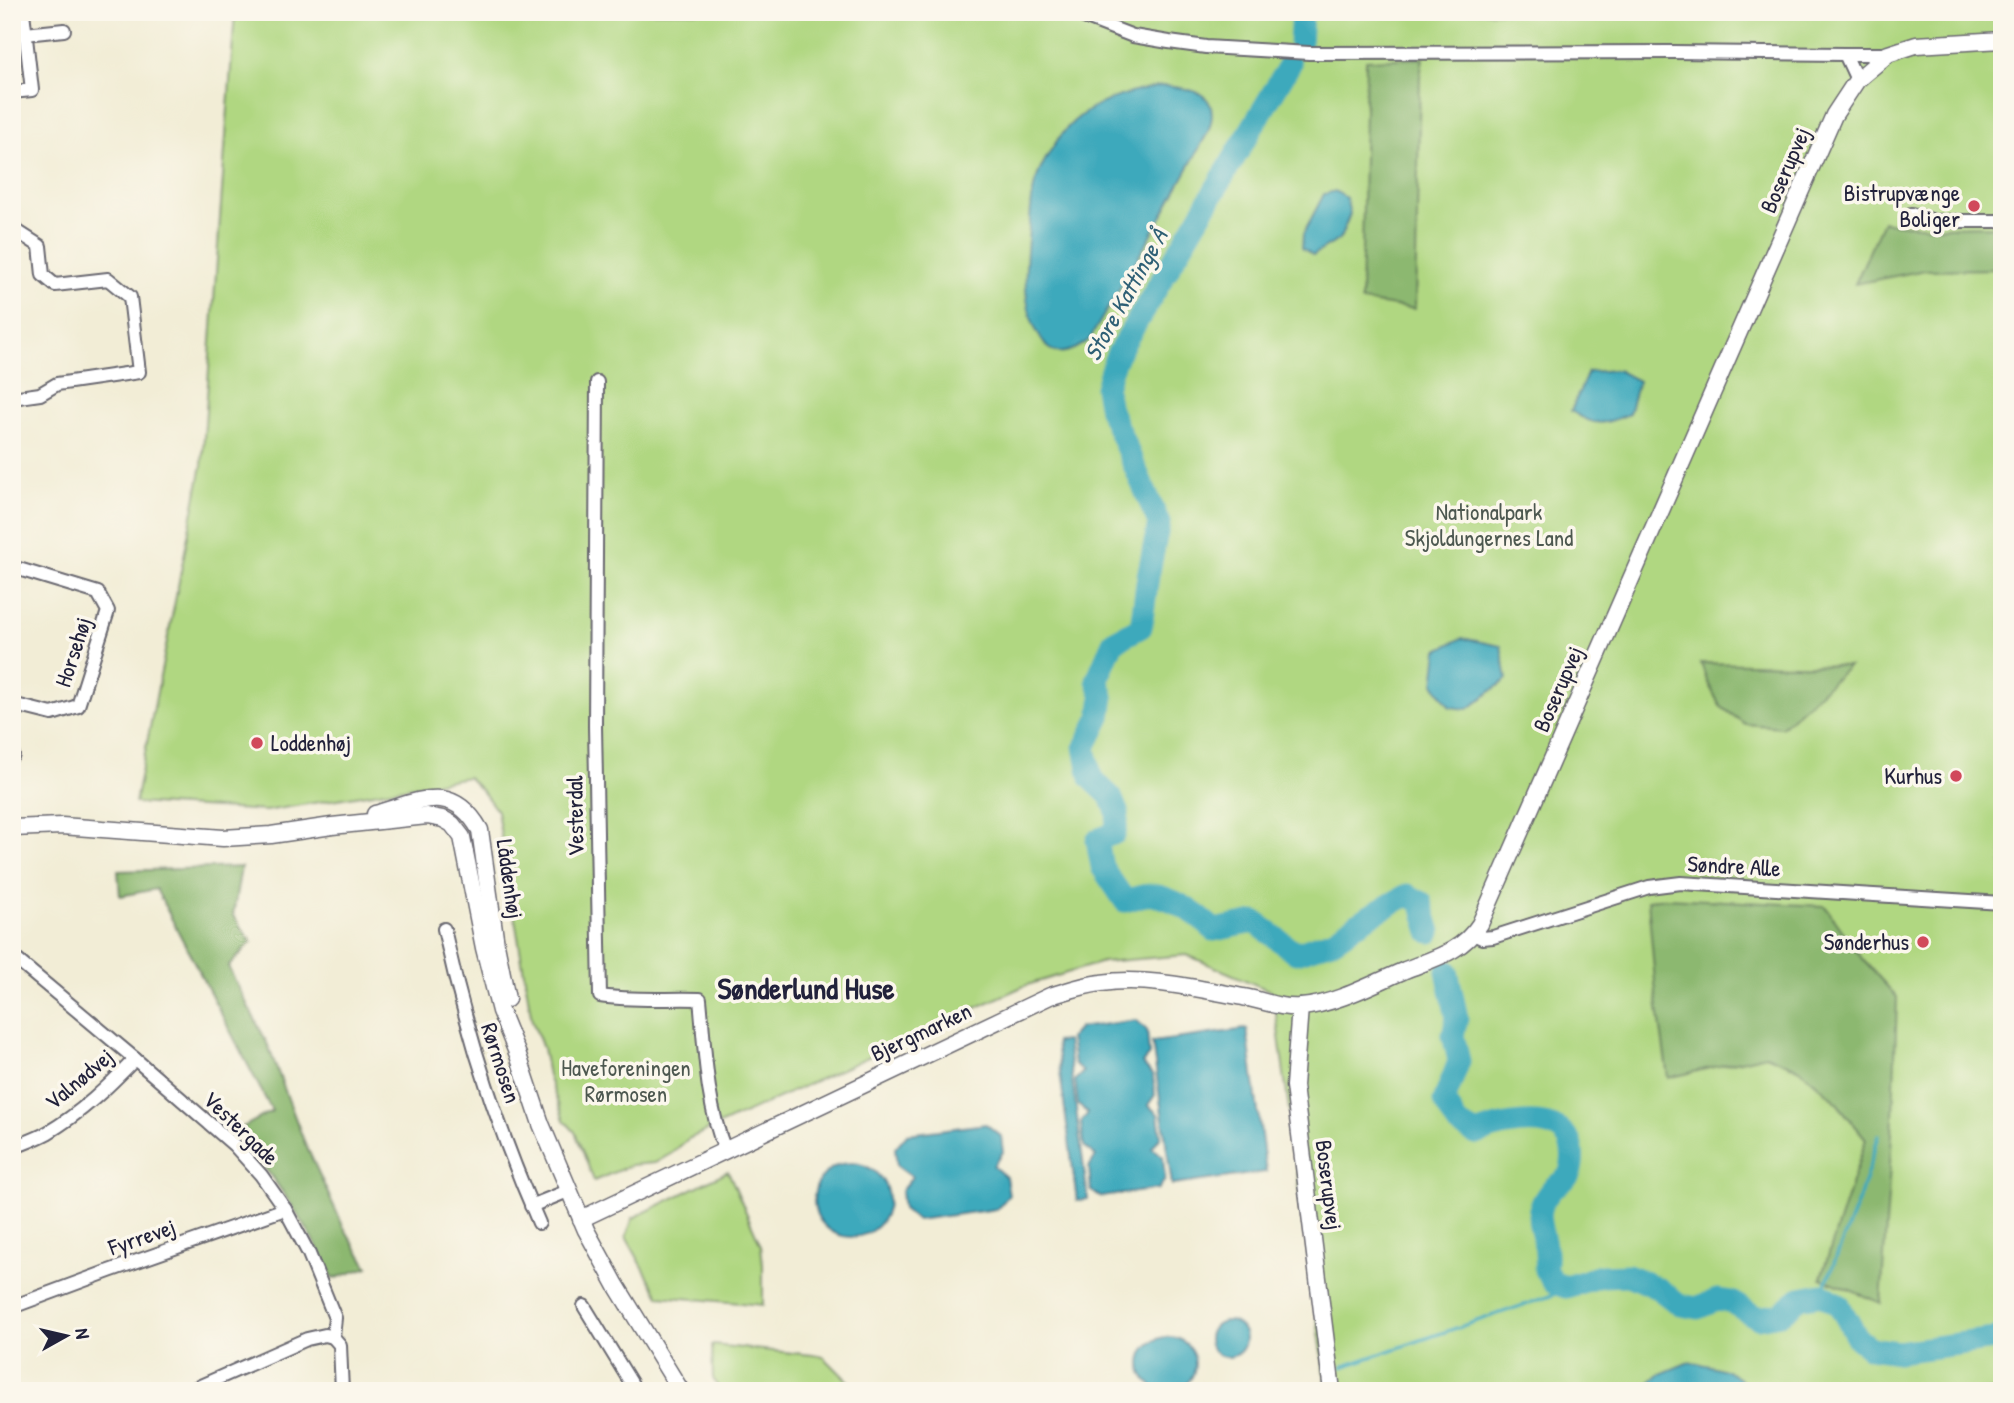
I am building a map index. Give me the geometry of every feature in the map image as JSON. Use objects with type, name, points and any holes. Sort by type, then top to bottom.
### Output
[{"type":"street","points":[[12,92],[32,90],[23,12]]},
{"type":"street","points":[[1071,12],[1133,36],[1206,47],[1309,53],[1888,54]]},
{"type":"street","points":[[25,34],[64,30]]},
{"type":"street","name":"Boserupvej","points":[[1332,1391],[1294,1086],[1300,1007],[1332,1000],[1454,951],[1473,934],[1834,115],[1857,80],[1888,54],[1916,45],[2002,40]]},
{"type":"street","points":[[1845,54],[1857,80]]},
{"type":"street","points":[[1911,214],[1934,221],[2002,221]]},
{"type":"street","points":[[12,228],[40,246],[43,275],[55,285],[108,279],[130,297],[139,372],[57,384],[40,394],[12,398]]},
{"type":"street","name":"Vesterdal","points":[[597,382],[595,726],[600,996],[625,1000],[700,999],[708,1075],[718,1131],[725,1150]]},
{"type":"street","name":"Horsehøj","points":[[12,567],[98,593],[108,611],[78,706],[52,713],[12,704]]},
{"type":"street","name":"Låddenhøj","points":[[12,828],[62,826],[223,838],[271,835],[332,826],[428,798],[446,798],[460,805],[472,816],[480,830],[496,944],[518,1055],[541,1124],[581,1219],[616,1285],[681,1391]]},
{"type":"street","name":"Søndre Alle","points":[[1473,934],[1482,938],[1493,937],[1649,887],[1681,883],[2002,903]]},
{"type":"street","name":"Rørmosen","points":[[443,929],[476,1055],[505,1141],[539,1223]]},
{"type":"street","name":"Vestergade","points":[[14,961],[135,1059],[234,1145],[261,1175],[285,1209],[309,1254],[335,1318],[333,1337],[340,1345],[342,1391]]},
{"type":"street","name":"Bjergmarken","points":[[581,1219],[1050,996],[1075,988],[1112,982],[1172,985],[1300,1007]]},
{"type":"street","name":"Valnødvej","points":[[12,1149],[44,1135],[73,1116],[135,1059]]},
{"type":"street","points":[[531,1206],[568,1191]]},
{"type":"street","name":"Fyrrevej","points":[[12,1307],[285,1209]]},
{"type":"street","points":[[584,1306],[636,1391]]},
{"type":"street","points":[[189,1391],[307,1339],[325,1335],[333,1337]]},
{"type":"green space","name":"Nationalpark Skjoldungernes Land","points":[[235,12],[2002,12],[2002,1391],[1327,1391],[1273,992],[1187,955],[1103,962],[1024,986],[688,1139],[655,1163],[631,1165],[594,1181],[575,1132],[564,1120],[548,1076],[543,1048],[532,1021],[497,811],[468,777],[266,811],[135,803],[202,465]]},
{"type":"green space","points":[[1423,58],[1420,77],[1415,309],[1361,301],[1366,60]]},
{"type":"green space","points":[[1883,221],[1930,227],[2002,226],[2002,269],[1925,270],[1855,284]]},
{"type":"green space","points":[[1701,663],[1849,666],[1782,727],[1745,724],[1720,706]]},
{"type":"green space","points":[[241,867],[233,915],[251,942],[228,967],[267,1043],[304,1141],[343,1226],[368,1267],[333,1279],[289,1202],[236,1131],[272,1111],[156,889],[120,896],[118,871]]},
{"type":"green space","points":[[1667,898],[1825,906],[1863,960],[1897,997],[1893,1118],[1881,1303],[1821,1278],[1866,1139],[1832,1097],[1800,1069],[1766,1055],[1668,1078],[1656,994],[1648,900]]},
{"type":"green space","points":[[728,1171],[761,1246],[763,1305],[659,1296],[626,1237],[633,1218]]},
{"type":"green space","points":[[712,1345],[823,1356],[858,1391],[720,1391],[713,1378]]},
{"type":"water","points":[[1162,86],[1194,91],[1208,100],[1212,119],[1208,132],[1089,340],[1071,350],[1060,352],[1050,349],[1035,328],[1026,291],[1028,241],[1036,180],[1057,141],[1082,115],[1115,98]]},
{"type":"water","points":[[1335,191],[1346,198],[1350,214],[1340,239],[1313,255],[1302,248],[1303,234],[1324,194]]},
{"type":"water","points":[[1617,370],[1638,381],[1629,414],[1599,423],[1571,411],[1588,372]]},
{"type":"water","points":[[1462,638],[1501,646],[1507,679],[1468,709],[1450,707],[1434,684],[1438,650]]},
{"type":"water","points":[[1136,1020],[1147,1030],[1149,1055],[1142,1063],[1153,1076],[1155,1095],[1148,1105],[1158,1114],[1161,1136],[1152,1148],[1163,1156],[1165,1180],[1158,1189],[1101,1197],[1091,1191],[1089,1167],[1096,1156],[1084,1146],[1081,1122],[1088,1113],[1078,1105],[1075,1080],[1083,1072],[1074,1063],[1070,1038],[1079,1028]]},
{"type":"water","points":[[1247,1029],[1266,1172],[1172,1185],[1152,1042]]},
{"type":"water","points":[[1067,1041],[1088,1199],[1077,1201],[1056,1042]]},
{"type":"water","points":[[986,1124],[1001,1136],[1003,1152],[993,1166],[1006,1177],[1009,1195],[997,1209],[917,1220],[903,1209],[901,1191],[912,1177],[897,1166],[895,1148],[907,1134]]},
{"type":"water","points":[[851,1163],[865,1166],[877,1174],[885,1186],[888,1200],[885,1214],[877,1226],[865,1234],[851,1237],[837,1234],[825,1226],[817,1214],[814,1200],[817,1186],[825,1174],[837,1166]]},
{"type":"water","points":[[1227,1321],[1239,1327],[1245,1339],[1239,1351],[1227,1357],[1215,1351],[1209,1339],[1215,1327]]},
{"type":"water","points":[[1168,1337],[1187,1345],[1195,1364],[1187,1383],[1168,1391],[1149,1383],[1141,1364],[1149,1345]]},
{"type":"water","points":[[1689,1362],[1731,1373],[1752,1391],[1636,1391],[1660,1374]]},
{"type":"waterway","name":"Store Kattinge Å","points":[[1300,44],[1302,12]]},
{"type":"waterway","name":"Store Kattinge Å","points":[[1290,64],[1117,355],[1106,388],[1110,410],[1159,523],[1141,627],[1113,642],[1097,680],[1103,696],[1100,717],[1085,747],[1091,778],[1111,797],[1118,814],[1115,833],[1097,840],[1102,867],[1125,901],[1146,895],[1161,897],[1186,908],[1214,930],[1255,922],[1296,953],[1334,940],[1407,895],[1421,902],[1430,932]]},
{"type":"waterway","name":"Store Kattinge Å","points":[[1447,971],[1457,1018],[1453,1035],[1459,1061],[1444,1101],[1457,1123],[1476,1134],[1505,1125],[1539,1123],[1553,1126],[1564,1134],[1571,1146],[1570,1173],[1553,1188],[1539,1212],[1546,1248],[1545,1270],[1554,1283],[1566,1287],[1601,1276],[1628,1275],[1659,1289],[1680,1305],[1698,1308],[1717,1300],[1731,1302],[1758,1318],[1780,1314],[1800,1298],[1822,1294],[1839,1305],[1858,1339],[1870,1348],[1898,1352],[2002,1338]]},
{"type":"waterway","points":[[1822,1294],[1859,1199],[1879,1135]]},
{"type":"waterway","points":[[1342,1367],[1553,1295],[1566,1287]]},
{"type":"place","name":"Bistrupvænge Boliger","points":[[1974,206]]},
{"type":"place","name":"Loddenhøj","points":[[257,743]]},
{"type":"place","name":"Kurhus","points":[[1956,776]]},
{"type":"place","name":"Sønderhus","points":[[1923,942]]},
{"type":"district","name":"Sønderlund Huse","points":[[806,989]]},
{"type":"park label","name":"Haveforeningen Rørmosen","points":[[626,1081]]}]
